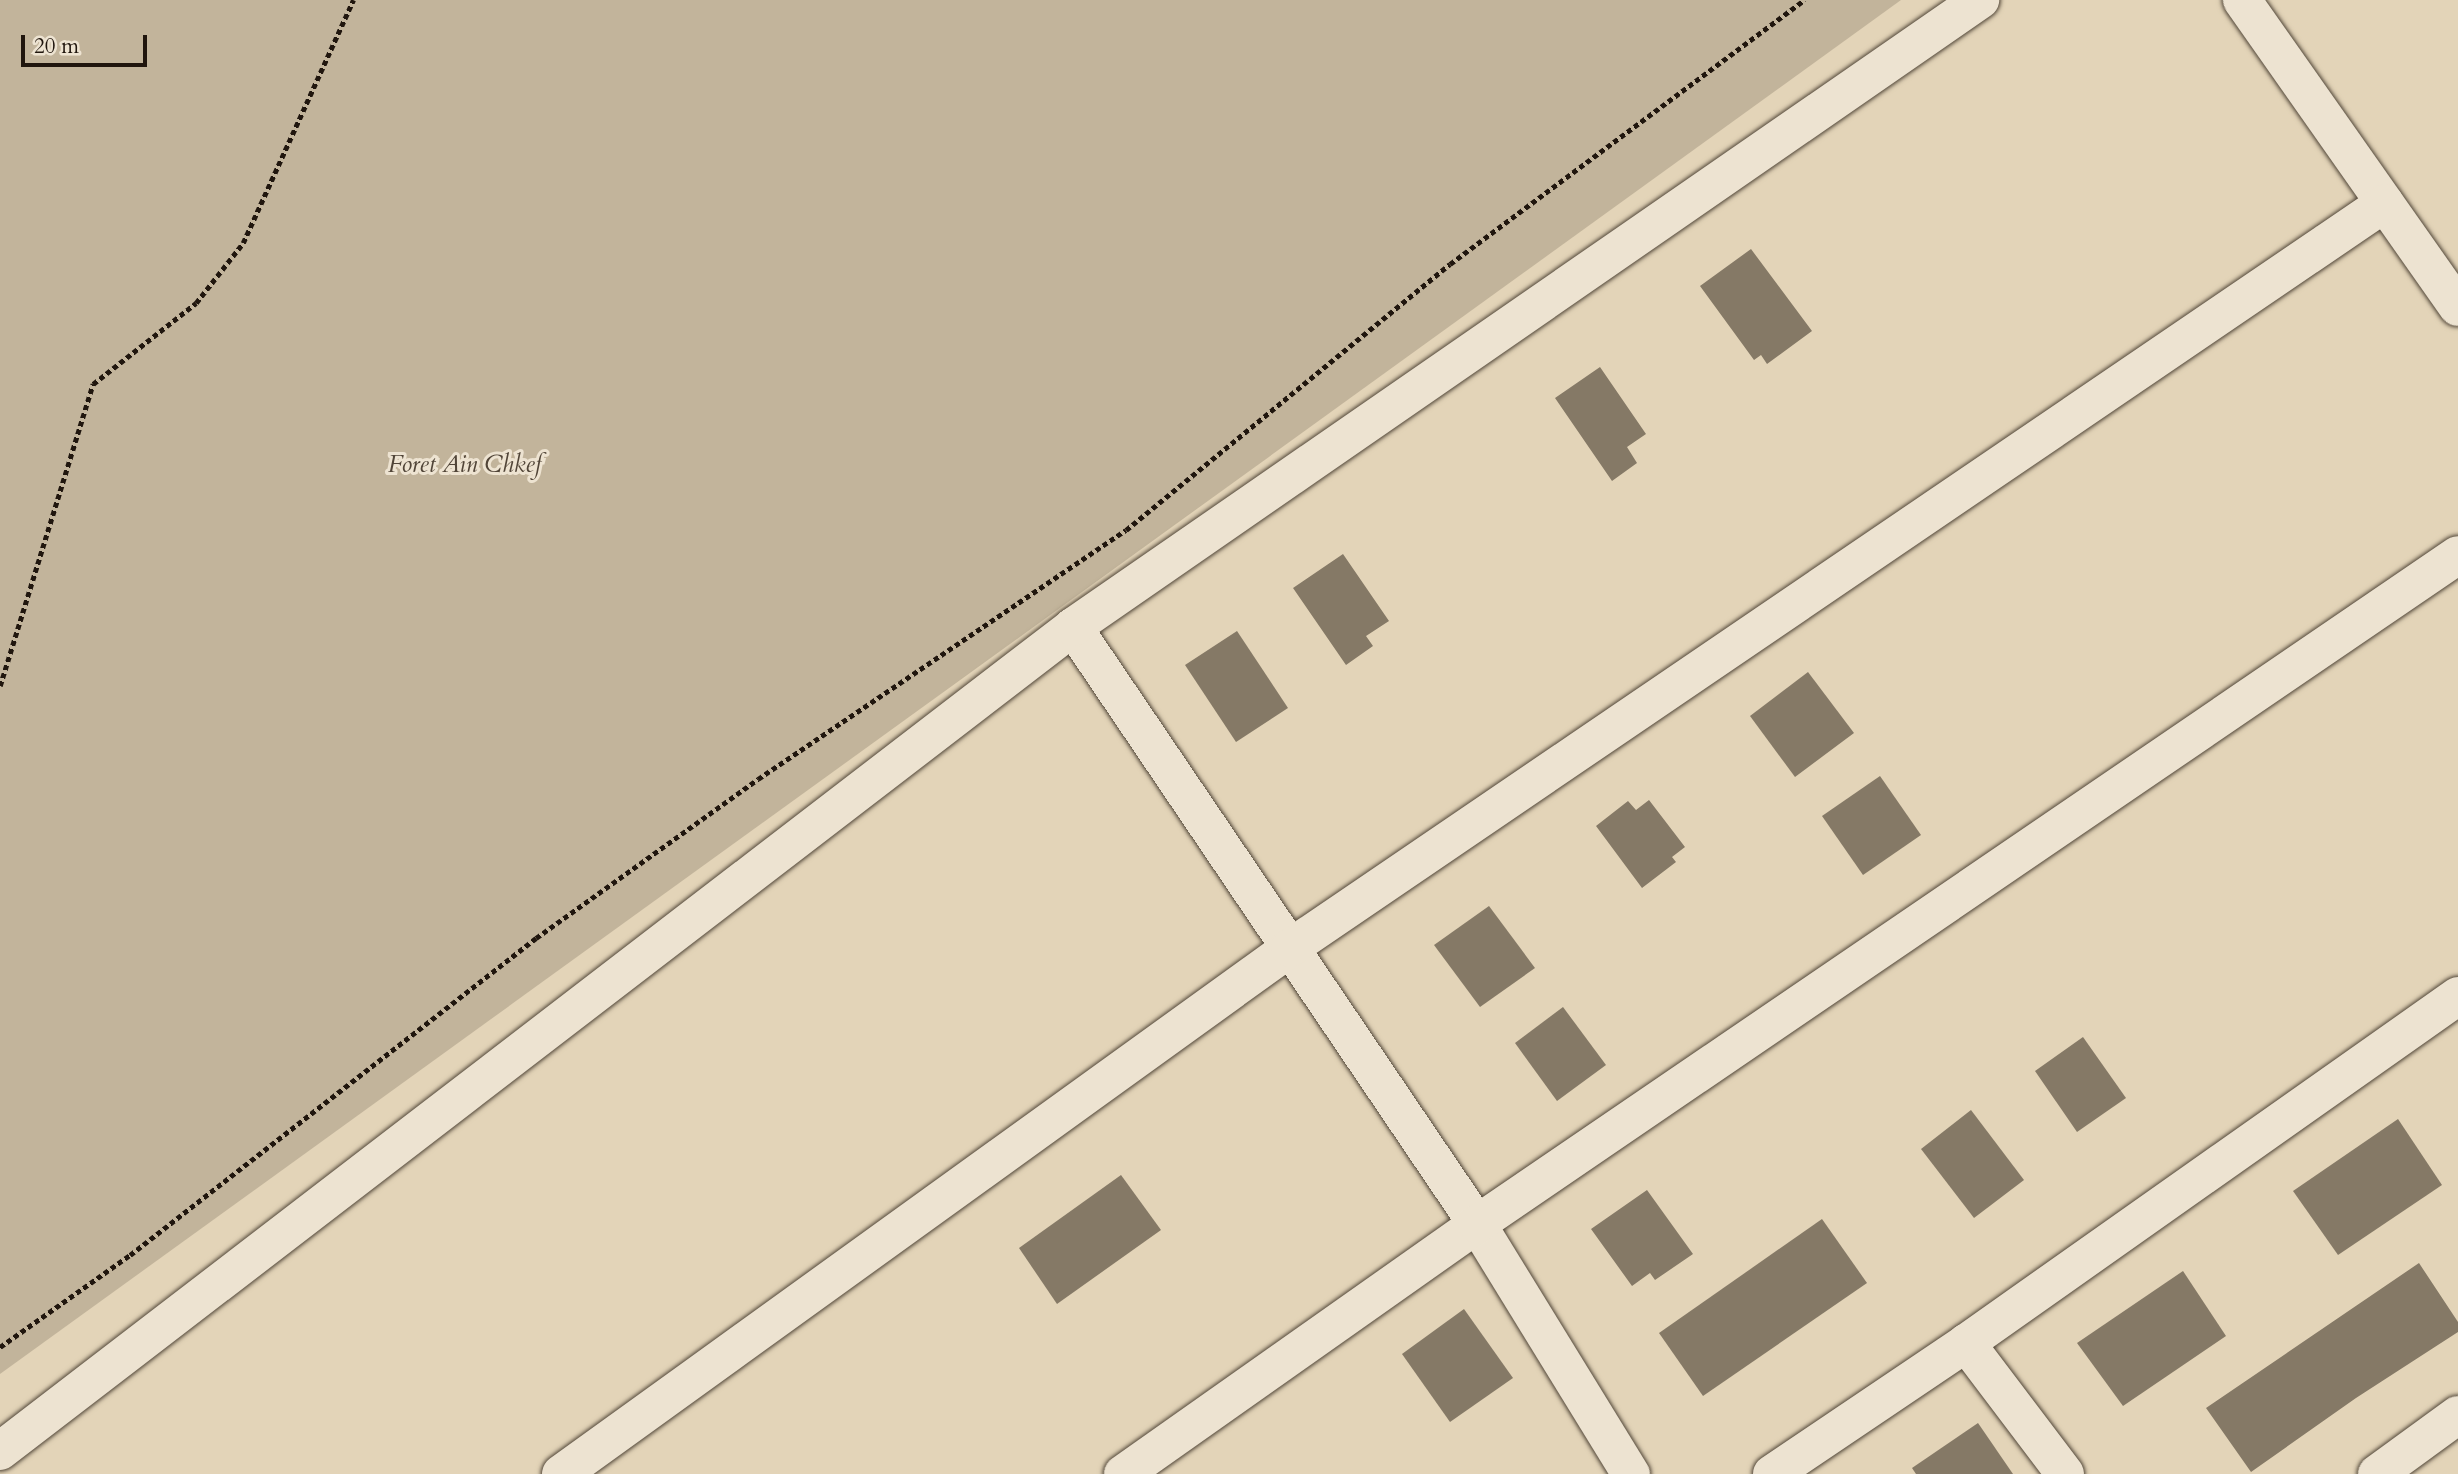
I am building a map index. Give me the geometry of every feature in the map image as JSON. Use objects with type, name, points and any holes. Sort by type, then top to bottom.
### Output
[{"type":"street","points":[[0,1451],[1073,627],[1980,0]]},
{"type":"street","points":[[2242,0],[2458,307]]},
{"type":"street","points":[[561,1474],[1290,948],[2385,203]]},
{"type":"street","points":[[1123,1474],[1477,1224],[2458,555]]},
{"type":"street","points":[[1073,627],[1477,1224],[1631,1474]]},
{"type":"street","points":[[1772,1474],[1966,1343],[2458,996]]},
{"type":"street","points":[[1966,1343],[2065,1474]]},
{"type":"street","points":[[2377,1474],[2458,1415]]},
{"type":"path","points":[[0,686],[93,384],[196,303],[243,243],[353,0]]},
{"type":"path","points":[[0,1347],[130,1255],[536,938],[758,779],[1126,530],[1450,264],[1804,0]]},
{"type":"green space","name":"Foret Ain Chkef","points":[[0,0],[1901,0],[0,1374]]},
{"type":"building","points":[[1751,249],[1812,331],[1767,364],[1761,355],[1754,360],[1700,286]]},
{"type":"building","points":[[1600,367],[1646,434],[1627,447],[1637,463],[1612,481],[1555,398]]},
{"type":"building","points":[[1343,554],[1389,621],[1366,636],[1373,646],[1346,665],[1293,588]]},
{"type":"building","points":[[1237,631],[1288,708],[1236,742],[1185,665]]},
{"type":"building","points":[[1808,672],[1854,733],[1795,777],[1750,716]]},
{"type":"building","points":[[1880,776],[1921,835],[1863,875],[1822,816]]},
{"type":"building","points":[[1649,800],[1685,847],[1672,857],[1676,862],[1642,888],[1596,826],[1628,801],[1636,810]]},
{"type":"building","points":[[1489,906],[1535,968],[1480,1007],[1434,945]]},
{"type":"building","points":[[1563,1007],[1606,1065],[1557,1101],[1515,1043]]},
{"type":"building","points":[[2083,1037],[2126,1098],[2077,1132],[2035,1071]]},
{"type":"building","points":[[1971,1110],[2024,1180],[1974,1218],[1921,1149]]},
{"type":"building","points":[[2398,1119],[2442,1185],[2338,1255],[2293,1191]]},
{"type":"building","points":[[1121,1175],[1161,1230],[1057,1304],[1019,1248]]},
{"type":"building","points":[[1647,1190],[1693,1254],[1655,1280],[1650,1273],[1632,1286],[1591,1229]]},
{"type":"building","points":[[1822,1219],[1867,1283],[1703,1396],[1659,1333]]},
{"type":"building","points":[[2419,1263],[2458,1322],[2458,1332],[2356,1398],[2251,1472],[2206,1408]]},
{"type":"building","points":[[2183,1271],[2226,1336],[2123,1406],[2077,1343]]},
{"type":"building","points":[[1464,1309],[1513,1378],[1450,1422],[1402,1354]]},
{"type":"building","points":[[1978,1423],[2013,1474],[1916,1474],[1912,1468]]}]
